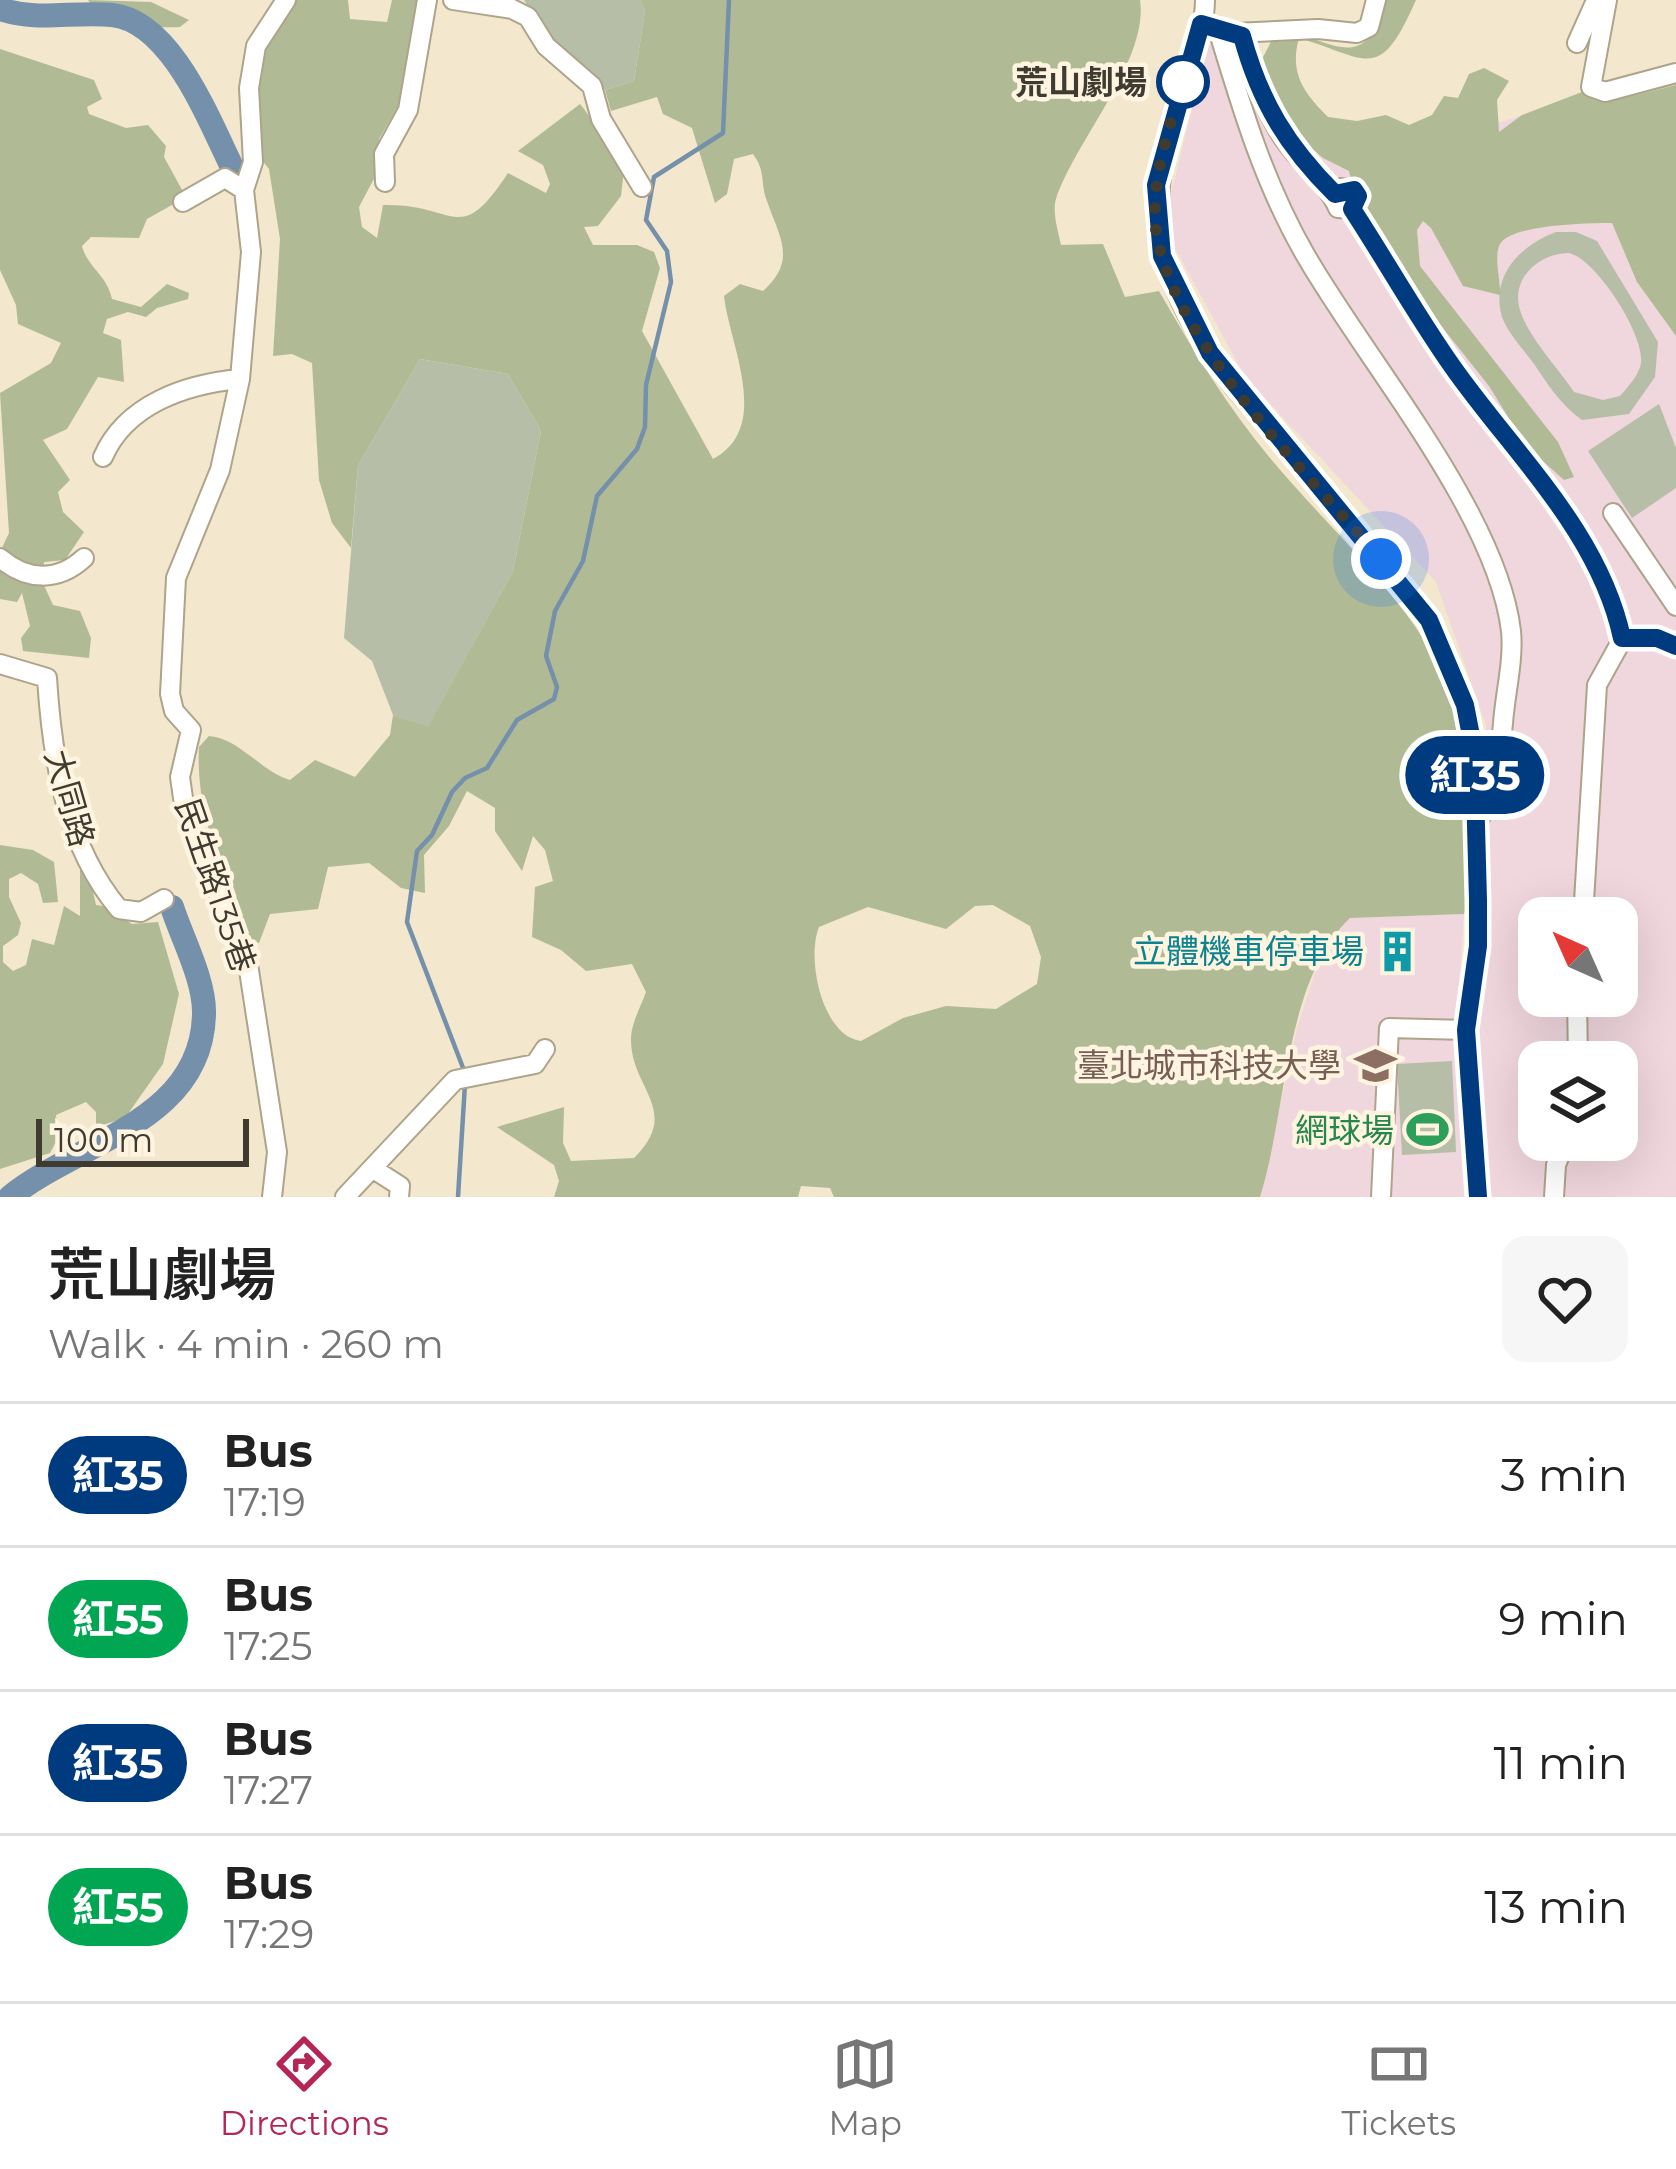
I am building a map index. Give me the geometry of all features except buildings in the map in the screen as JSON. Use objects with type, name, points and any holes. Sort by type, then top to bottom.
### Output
[{"type":"street","name":"民生路135巷","points":[[276,1196],[277,1151],[248,964],[196,842],[180,777],[190,730],[174,711],[170,694],[176,578],[220,470],[240,379],[251,252],[244,190],[253,162],[249,88],[256,46],[286,0]]},
{"type":"street","points":[[386,182],[384,154],[408,110],[427,0]]},
{"type":"street","points":[[453,0],[513,4],[528,17],[546,46],[592,86],[601,118],[642,187]]},
{"type":"street","points":[[1205,0],[1209,25],[1253,144],[1304,252],[1468,507],[1503,594],[1511,635],[1498,769],[1475,823]]},
{"type":"street","points":[[1209,25],[1242,36],[1282,29],[1357,33],[1369,27],[1376,0]]},
{"type":"street","points":[[1577,43],[1594,5],[1605,0]]},
{"type":"street","points":[[1605,0],[1591,87],[1605,92],[1676,73]]},
{"type":"street","points":[[1209,25],[1156,185],[1162,256],[1222,371],[1429,620],[1465,705],[1474,751],[1478,946],[1466,1030],[1478,1197]]},
{"type":"street","points":[[1242,36],[1273,121],[1301,160],[1335,194],[1354,190],[1358,196],[1352,209],[1449,362],[1589,549],[1612,593],[1622,638],[1597,685],[1584,897]]},
{"type":"street","points":[[184,202],[225,178],[244,190]]},
{"type":"street","points":[[104,458],[122,425],[154,403],[215,381],[240,379]]},
{"type":"street","points":[[1613,513],[1676,606]]},
{"type":"street","points":[[0,558],[30,576],[70,572],[84,558]]},
{"type":"street","points":[[1622,638],[1657,638],[1676,646]]},
{"type":"street","name":"大同路","points":[[0,664],[47,678],[65,802],[98,884],[119,909],[141,912],[164,899]]},
{"type":"street","points":[[1381,1197],[1389,1028],[1466,1030]]},
{"type":"street","points":[[345,1197],[455,1080],[535,1064],[545,1049]]},
{"type":"street","points":[[1554,1197],[1558,1161]]},
{"type":"street","points":[[375,1170],[400,1186],[399,1197]]},
{"type":"shaded area","points":[[1211,32],[1257,51],[1335,132],[1442,140],[1576,99],[1676,135],[1676,1197],[1490,1197],[1477,1032],[1488,949],[1486,725],[1436,582],[1246,378],[1163,226]]},
{"type":"shaded area","name":"臺北城市科技大學","points":[[1464,914],[1456,1031],[1471,1197],[1260,1197],[1297,1028],[1325,942],[1350,918]]},
{"type":"green space","points":[[88,0],[151,2],[189,20],[180,27],[143,25],[105,13]]},
{"type":"green space","points":[[293,0],[348,0],[350,19],[387,22],[392,0],[421,0],[401,101],[379,139],[377,173],[359,207],[362,227],[377,238],[383,205],[466,216],[478,210],[508,173],[546,193],[550,184],[543,165],[518,151],[580,104],[624,169],[621,196],[598,226],[584,227],[593,245],[637,245],[654,252],[660,268],[642,331],[713,459],[731,445],[741,427],[744,406],[724,296],[740,284],[763,291],[780,269],[783,248],[753,154],[734,159],[727,194],[715,203],[692,128],[663,114],[657,97],[611,111],[605,90],[634,81],[645,11],[640,0],[1140,0],[1133,48],[1056,199],[1061,245],[1103,244],[1125,297],[1159,291],[1254,438],[1411,620],[1453,695],[1473,774],[1475,892],[1464,914],[1350,918],[1328,945],[1312,976],[1290,1049],[1260,1197],[834,1197],[830,1188],[801,1186],[798,1197],[554,1197],[559,1181],[554,1165],[497,1127],[564,1107],[563,1143],[571,1161],[634,1158],[654,1126],[631,1037],[646,992],[632,964],[586,971],[561,950],[532,937],[535,887],[553,881],[545,850],[533,836],[522,871],[495,831],[495,808],[467,791],[449,826],[424,855],[425,893],[401,888],[369,863],[328,867],[318,909],[270,914],[259,943],[250,941],[207,822],[199,747],[209,736],[220,738],[290,780],[315,760],[355,777],[390,735],[393,715],[428,727],[513,571],[541,431],[508,374],[420,359],[358,466],[351,548],[332,523],[319,480],[312,363],[292,354],[273,356],[280,239],[269,169],[248,143],[249,56]],"holes":[[[993,905],[1030,926],[1041,957],[1037,984],[996,1009],[946,1006],[903,1018],[861,1041],[836,1026],[820,994],[815,958],[819,927],[868,907],[946,929],[975,906]]]},
{"type":"green space","points":[[524,0],[640,0],[645,11],[634,81],[605,90],[551,41]]},
{"type":"green space","points":[[1385,0],[1416,0],[1392,44],[1381,54],[1357,57],[1299,38],[1297,72],[1328,117],[1357,121],[1386,115],[1409,125],[1432,115],[1444,96],[1458,98],[1469,74],[1484,68],[1509,81],[1497,100],[1499,132],[1522,115],[1582,92],[1624,98],[1676,85],[1676,336],[1637,282],[1612,223],[1551,226],[1505,239],[1498,252],[1500,295],[1463,286],[1431,228],[1423,221],[1417,230],[1420,266],[1558,442],[1574,477],[1564,480],[1526,446],[1489,386],[1415,293],[1395,258],[1365,233],[1349,171],[1323,158],[1285,125],[1278,96],[1259,65],[1277,30],[1356,46],[1377,25]]},
{"type":"green space","points":[[0,49],[94,80],[102,99],[87,107],[89,114],[126,128],[148,125],[166,146],[164,157],[186,197],[147,219],[139,238],[91,237],[82,246],[112,299],[141,307],[167,284],[189,293],[188,299],[157,308],[146,317],[128,312],[107,319],[103,333],[121,340],[124,382],[98,377],[67,429],[43,440],[70,480],[58,492],[63,512],[84,532],[65,560],[44,562],[43,583],[53,605],[80,611],[91,638],[89,658],[23,651],[21,638],[30,626],[22,593],[17,602],[0,599],[0,552],[9,533],[0,393],[51,363],[61,343],[18,324],[16,305],[0,270]]},
{"type":"green space","points":[[1556,232],[1576,232],[1597,241],[1658,342],[1655,377],[1629,414],[1582,420],[1555,394],[1504,323],[1500,288],[1511,264],[1531,245]],"holes":[[[1558,254],[1580,258],[1617,300],[1640,350],[1640,367],[1630,384],[1620,396],[1603,400],[1574,392],[1536,341],[1518,298],[1524,277],[1539,262]]]},
{"type":"green space","points":[[420,359],[508,374],[541,431],[513,571],[428,728],[393,715],[372,661],[344,638],[358,466]]},
{"type":"green space","points":[[1659,404],[1676,448],[1676,488],[1632,518],[1588,451]]},
{"type":"green space","points":[[0,845],[33,850],[54,862],[58,902],[43,903],[38,884],[21,873],[9,879],[9,897],[21,923],[18,935],[3,946],[3,962],[13,971],[26,965],[32,939],[54,945],[64,906],[80,916],[80,862],[88,870],[96,905],[109,907],[132,924],[158,922],[179,994],[163,1064],[125,1118],[96,1127],[96,1112],[86,1102],[56,1115],[58,1138],[50,1153],[0,1169]]},
{"type":"green space","name":"網球場","points":[[1452,1061],[1456,1152],[1402,1155],[1397,1064]]},
{"type":"waterway","points":[[465,1073],[407,922],[417,851],[432,835],[452,792],[465,778],[487,768],[517,720],[554,699],[557,687],[546,656],[555,611],[583,561],[597,496],[637,449],[645,427],[646,385],[671,282],[667,251],[646,220],[654,177],[723,133],[729,0]]},
{"type":"waterway","points":[[0,9],[28,15],[112,15],[134,22],[171,55],[202,104],[235,173]]},
{"type":"waterway","points":[[10,1197],[131,1125],[182,1080],[198,1051],[204,1014],[197,974],[172,907]]},
{"type":"waterway","points":[[458,1197],[465,1084]]},
{"type":"bus line","name":"紅35","points":[[1478,1197],[1466,1030],[1478,946],[1478,900],[1474,751],[1465,705],[1429,620],[1235,388],[1210,353],[1162,256],[1155,222],[1156,185],[1201,24],[1242,36],[1261,93],[1287,143],[1335,194],[1340,188],[1354,190],[1358,196],[1352,209],[1425,326],[1589,549],[1612,593],[1622,638],[1657,638],[1676,646]]},
{"type":"place","name":"荒山劇場","points":[[1183,82]]},
{"type":"place","name":"立體機車停車場","points":[[1398,951]]},
{"type":"place","name":"臺北城市科技大學","points":[[1375,1065]]},
{"type":"place","name":"網球場","points":[[1428,1130]]},
{"type":"route","points":[[1183,82],[1156,185],[1155,222],[1168,272],[1210,353],[1235,388],[1381,559]]}]
